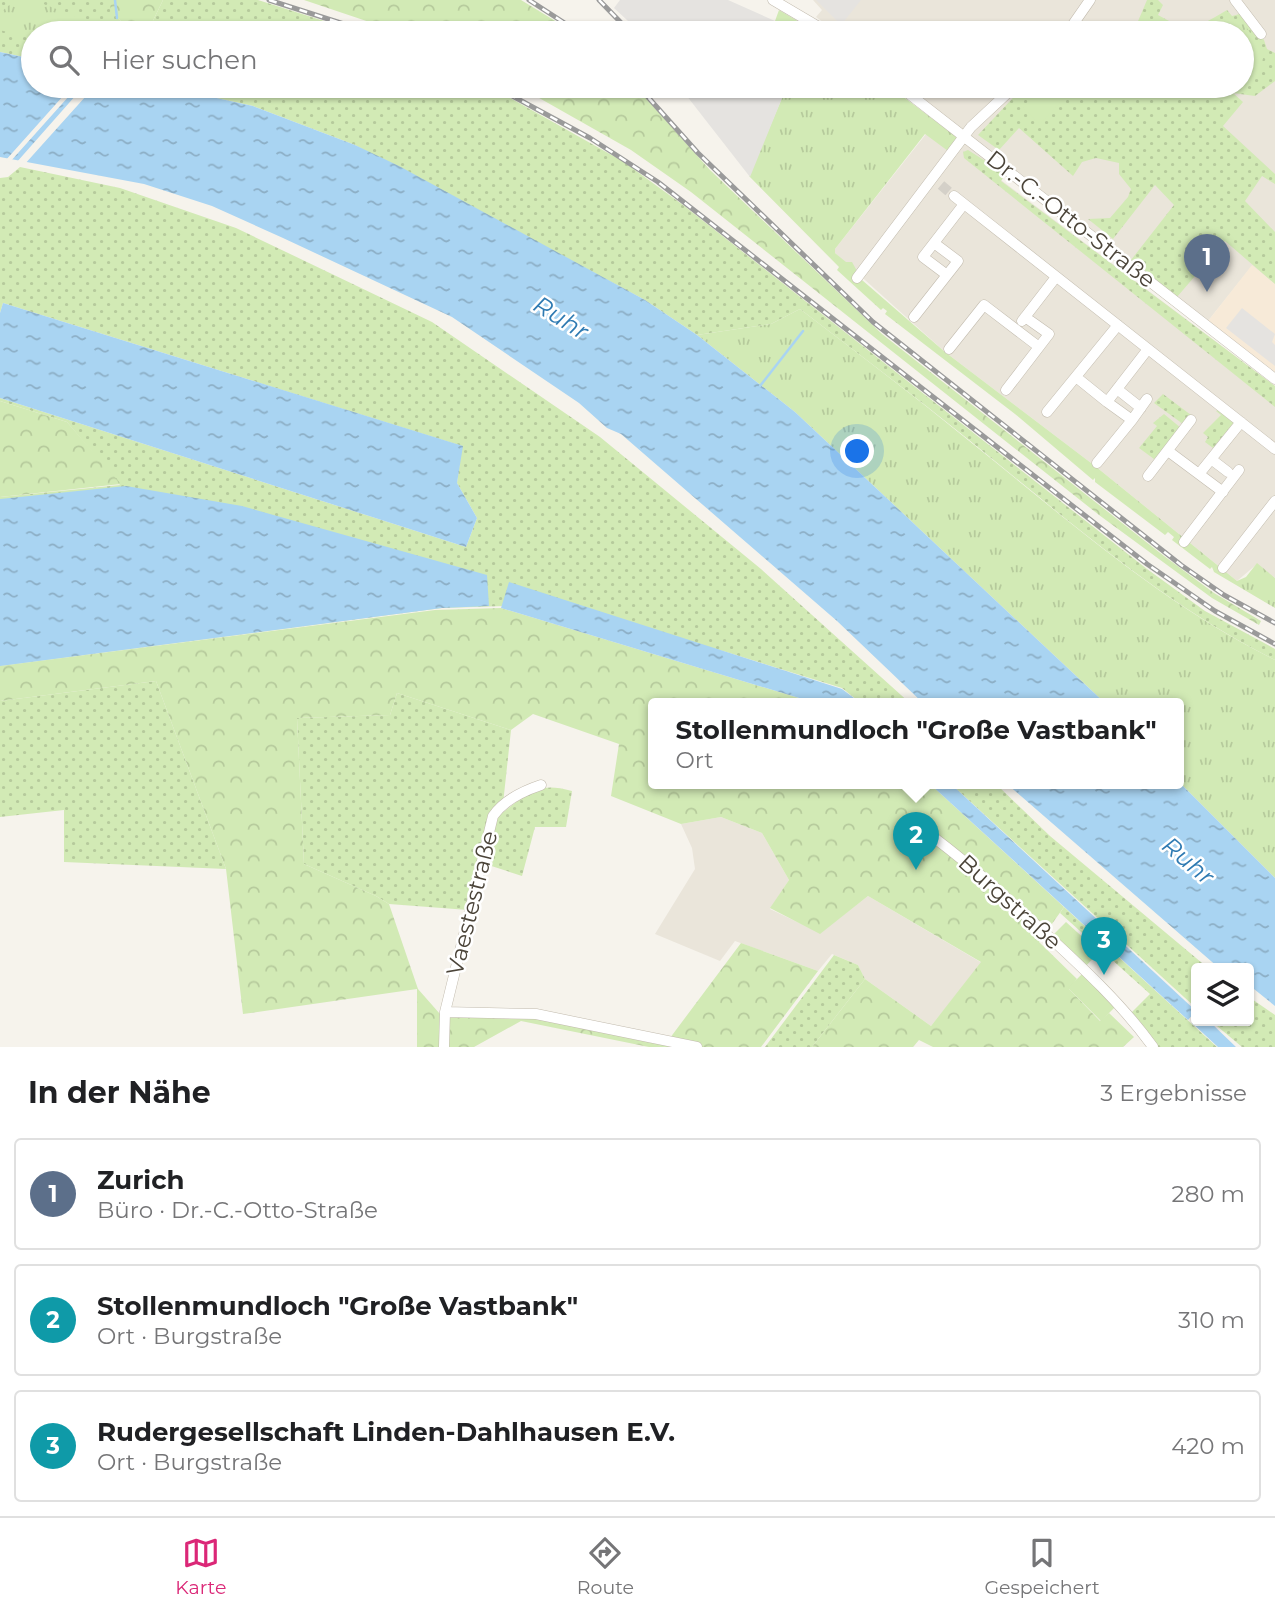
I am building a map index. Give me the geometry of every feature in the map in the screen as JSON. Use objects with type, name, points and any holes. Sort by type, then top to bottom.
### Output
[{"type":"street","points":[[773,0],[809,21]]},
{"type":"street","points":[[1075,21],[1090,0]]},
{"type":"street","points":[[1235,0],[1251,21]]},
{"type":"street","points":[[1254,25],[1261,34]]},
{"type":"street","name":"Dr.-C.-Otto-Straße","points":[[915,98],[1275,379]]},
{"type":"street","points":[[857,278],[937,182],[965,135],[1003,98]]},
{"type":"street","points":[[954,196],[1275,449]]},
{"type":"street","points":[[947,275],[923,257],[964,204]]},
{"type":"street","points":[[914,317],[958,261],[934,243]]},
{"type":"street","points":[[1016,329],[1056,277]]},
{"type":"street","points":[[949,349],[984,305],[1039,347]]},
{"type":"street","points":[[1006,390],[1049,334],[1025,317]]},
{"type":"street","points":[[1047,412],[1118,325]]},
{"type":"street","points":[[1108,402],[1148,349]]},
{"type":"street","points":[[1076,377],[1132,420]]},
{"type":"street","points":[[1097,463],[1144,404],[1117,389]]},
{"type":"street","points":[[1148,476],[1191,420]]},
{"type":"street","points":[[1199,474],[1241,422]]},
{"type":"street","points":[[1168,451],[1223,492]]},
{"type":"street","points":[[1211,459],[1228,472]]},
{"type":"street","points":[[1184,542],[1239,470]]},
{"type":"street","points":[[1223,568],[1275,501]]},
{"type":"street","name":"Vaestestraße","points":[[444,1047],[445,1012],[493,816],[498,808],[524,791],[541,785]]},
{"type":"street","name":"Burgstraße","points":[[917,825],[998,889],[1064,950],[1139,1028],[1153,1047]]},
{"type":"street","points":[[445,1012],[536,1014],[697,1047]]},
{"type":"shaded area","points":[[620,0],[728,0],[775,21],[628,21],[614,8]]},
{"type":"shaded area","points":[[813,0],[1275,0],[1275,284],[1252,266],[1208,321],[921,98],[1254,98],[1254,21],[822,21],[816,17],[822,10]]},
{"type":"shaded area","points":[[816,0],[861,0],[844,21],[837,21]]},
{"type":"shaded area","points":[[688,98],[782,98],[750,177]]},
{"type":"shaded area","points":[[926,134],[958,138],[1006,174],[1001,180],[1275,386],[1275,578],[1257,564],[1237,581],[1095,466],[945,352],[835,253],[835,249]]},
{"type":"shaded area","points":[[1252,265],[1275,284],[1275,372],[1208,321]]},
{"type":"shaded area","points":[[1242,308],[1275,334],[1272,342],[1275,345],[1275,366],[1226,328]]},
{"type":"shaded area","points":[[721,817],[762,833],[789,880],[770,909],[820,933],[868,896],[982,963],[931,1026],[865,979],[858,965],[832,954],[818,971],[735,941],[720,961],[655,934],[695,869],[692,848],[681,824]]},
{"type":"green space","points":[[0,0],[111,0],[111,10],[121,21],[21,21],[21,56],[0,52]]},
{"type":"green space","points":[[15,0],[33,0],[87,21],[21,21],[21,36],[0,30],[0,13]]},
{"type":"green space","points":[[111,0],[163,0],[153,21],[121,21],[110,10]]},
{"type":"green space","points":[[163,0],[258,0],[324,21],[153,21]]},
{"type":"green space","points":[[304,0],[521,0],[555,21],[366,21]]},
{"type":"green space","points":[[1147,0],[1158,0],[1163,5],[1158,15],[1169,21],[1138,21]]},
{"type":"green space","points":[[779,10],[798,21],[775,21]]},
{"type":"green space","points":[[1227,10],[1232,16],[1243,13],[1249,21],[1208,21]]},
{"type":"green space","points":[[1254,27],[1267,49],[1275,53],[1275,81],[1255,96]]},
{"type":"green space","points":[[1254,39],[1264,55],[1259,72],[1254,72]]},
{"type":"green space","points":[[217,98],[510,98],[624,162],[683,205],[1147,569],[1205,611],[1275,649],[1275,660],[1193,612],[1116,558],[800,309],[771,324],[697,335],[645,300],[355,145],[253,106]]},
{"type":"green space","points":[[539,98],[646,98],[710,170],[882,334],[1164,556],[1214,593],[1261,621],[1259,625],[1212,598],[1099,515],[691,192],[631,150]]},
{"type":"green space","points":[[782,98],[905,98],[958,138],[948,151],[925,134],[835,249],[835,253],[846,262],[852,262],[862,280],[945,352],[1095,466],[1237,581],[1246,577],[1257,563],[1275,578],[1275,608],[1214,572],[1212,567],[1210,569],[1172,540],[1174,537],[1168,532],[1165,535],[1095,482],[1095,478],[1093,480],[1015,414],[885,314],[887,311],[883,308],[881,310],[837,270],[839,267],[749,176]]},
{"type":"green space","points":[[1013,98],[1239,98],[1243,102],[1223,126],[1275,174],[1275,184],[1262,176],[1245,201],[1275,232],[1275,284],[1225,241],[1177,297],[1131,260],[1174,205],[1155,185],[1113,239],[1088,219],[1110,218],[1128,197],[1131,189],[1119,174],[1119,163],[1096,158],[1082,162],[1073,176],[1019,128],[999,150],[978,135]]},
{"type":"green space","points":[[1032,98],[1064,98],[1040,124],[1023,108]]},
{"type":"green space","points":[[968,150],[1006,174],[1001,181],[1275,386],[1275,407],[964,158],[963,152]]},
{"type":"green space","points":[[20,167],[120,188],[236,228],[432,322],[600,437],[761,569],[904,698],[854,698],[842,688],[723,651],[505,606],[442,608],[0,666],[0,497],[120,485],[67,422],[0,401],[0,398],[466,547],[477,518],[457,483],[462,446],[3,303],[0,313],[0,178],[8,177]]},
{"type":"green space","points":[[800,309],[1153,586],[1233,637],[1275,660],[1275,878],[1184,787],[1184,698],[1100,698],[795,412],[697,335],[771,324]]},
{"type":"green space","points":[[1163,394],[1191,415],[1183,424],[1154,403]]},
{"type":"green space","points":[[0,401],[67,422],[121,484],[0,497]]},
{"type":"green space","points":[[1220,409],[1235,421],[1213,448],[1205,442],[1208,437],[1203,433],[1221,415],[1216,411]]},
{"type":"green space","points":[[1164,414],[1181,428],[1154,459],[1139,448],[1157,426],[1153,423]]},
{"type":"green space","points":[[501,608],[799,698],[648,698],[648,789],[935,789],[1064,907],[1039,942],[1077,979],[1069,989],[1100,1021],[1109,1013],[1134,1037],[1123,1047],[933,1047],[919,1040],[913,1047],[812,1047],[865,979],[931,1026],[981,962],[868,896],[820,934],[770,908],[789,880],[762,833],[721,817],[681,824],[611,796],[619,744],[533,714],[511,730],[397,693],[390,715],[297,718],[304,864],[389,904],[418,989],[440,1014],[519,1014],[694,1047],[649,1047],[521,1021],[474,1047],[417,1047],[417,989],[243,1014],[226,869],[156,681],[0,701],[0,666],[435,610]]},
{"type":"green space","points":[[156,681],[226,869],[64,862],[64,810],[0,817],[0,701]]},
{"type":"green space","points":[[397,693],[511,730],[502,813],[533,791],[560,788],[572,791],[566,827],[535,827],[522,876],[479,862],[468,910],[389,904],[304,864],[297,718],[390,715]]},
{"type":"green space","points":[[956,789],[1001,789],[1050,836],[1202,963],[1191,963],[1191,1003]]},
{"type":"green space","points":[[1064,907],[1217,1047],[1151,1047],[1130,1014],[1150,994],[1060,913]]},
{"type":"green space","points":[[1066,922],[1099,952],[1085,967],[1052,936]]},
{"type":"green space","points":[[741,943],[818,971],[761,1047],[702,1047],[670,1038]]},
{"type":"green space","points":[[834,955],[858,965],[865,979],[812,1047],[765,1047]]},
{"type":"green space","points":[[1082,974],[1115,1007],[1101,1021],[1068,988]]},
{"type":"green space","points":[[1254,1000],[1275,1015],[1275,1047],[1242,1047],[1217,1026],[1254,1026]]},
{"type":"water","name":"Ruhr","points":[[0,52],[21,56],[21,98],[217,98],[253,106],[355,145],[399,166],[645,300],[697,335],[795,412],[1100,698],[918,698],[837,621],[621,434],[607,428],[579,403],[452,317],[212,206],[144,184],[0,157]]},
{"type":"water","points":[[3,303],[463,446],[457,483],[477,518],[466,547],[0,398],[0,313]]},
{"type":"water","points":[[126,486],[242,506],[487,575],[489,606],[442,608],[0,666],[0,499]]},
{"type":"water","points":[[509,582],[842,689],[854,698],[799,698],[501,608]]},
{"type":"water","name":"Ruhr","points":[[1184,787],[1275,878],[1275,1006],[1254,989],[1254,963],[1213,963],[1013,789]]},
{"type":"water","points":[[935,789],[956,789],[1191,1006],[1191,1017],[1188,1020]]},
{"type":"water","points":[[1195,1026],[1214,1026],[1236,1047],[1218,1047]]},
{"type":"pier","points":[[61,98],[67,98],[10,162],[5,161]]},
{"type":"pier","points":[[73,98],[84,98],[24,165],[16,163]]},
{"type":"waterway","points":[[115,0],[117,18]]},
{"type":"waterway","points":[[760,386],[803,331]]},
{"type":"tunnel","points":[[941,185],[954,196]]},
{"type":"railway","points":[[269,0],[335,21]]},
{"type":"railway","points":[[529,0],[561,21]]},
{"type":"railway","points":[[599,0],[619,21]]},
{"type":"railway","points":[[516,98],[590,138],[658,182],[1147,564],[1215,611],[1275,644]]},
{"type":"railway","points":[[649,98],[698,153],[873,322],[1181,565],[1224,595],[1275,623]]},
{"type":"place","name":"Zurich","points":[[1207,292]]},
{"type":"place","name":"Stollenmundloch \"Große Vastbank\"","points":[[916,870]]},
{"type":"place","name":"Rudergesellschaft Linden-Dahlhausen E.V.","points":[[1104,975]]}]
